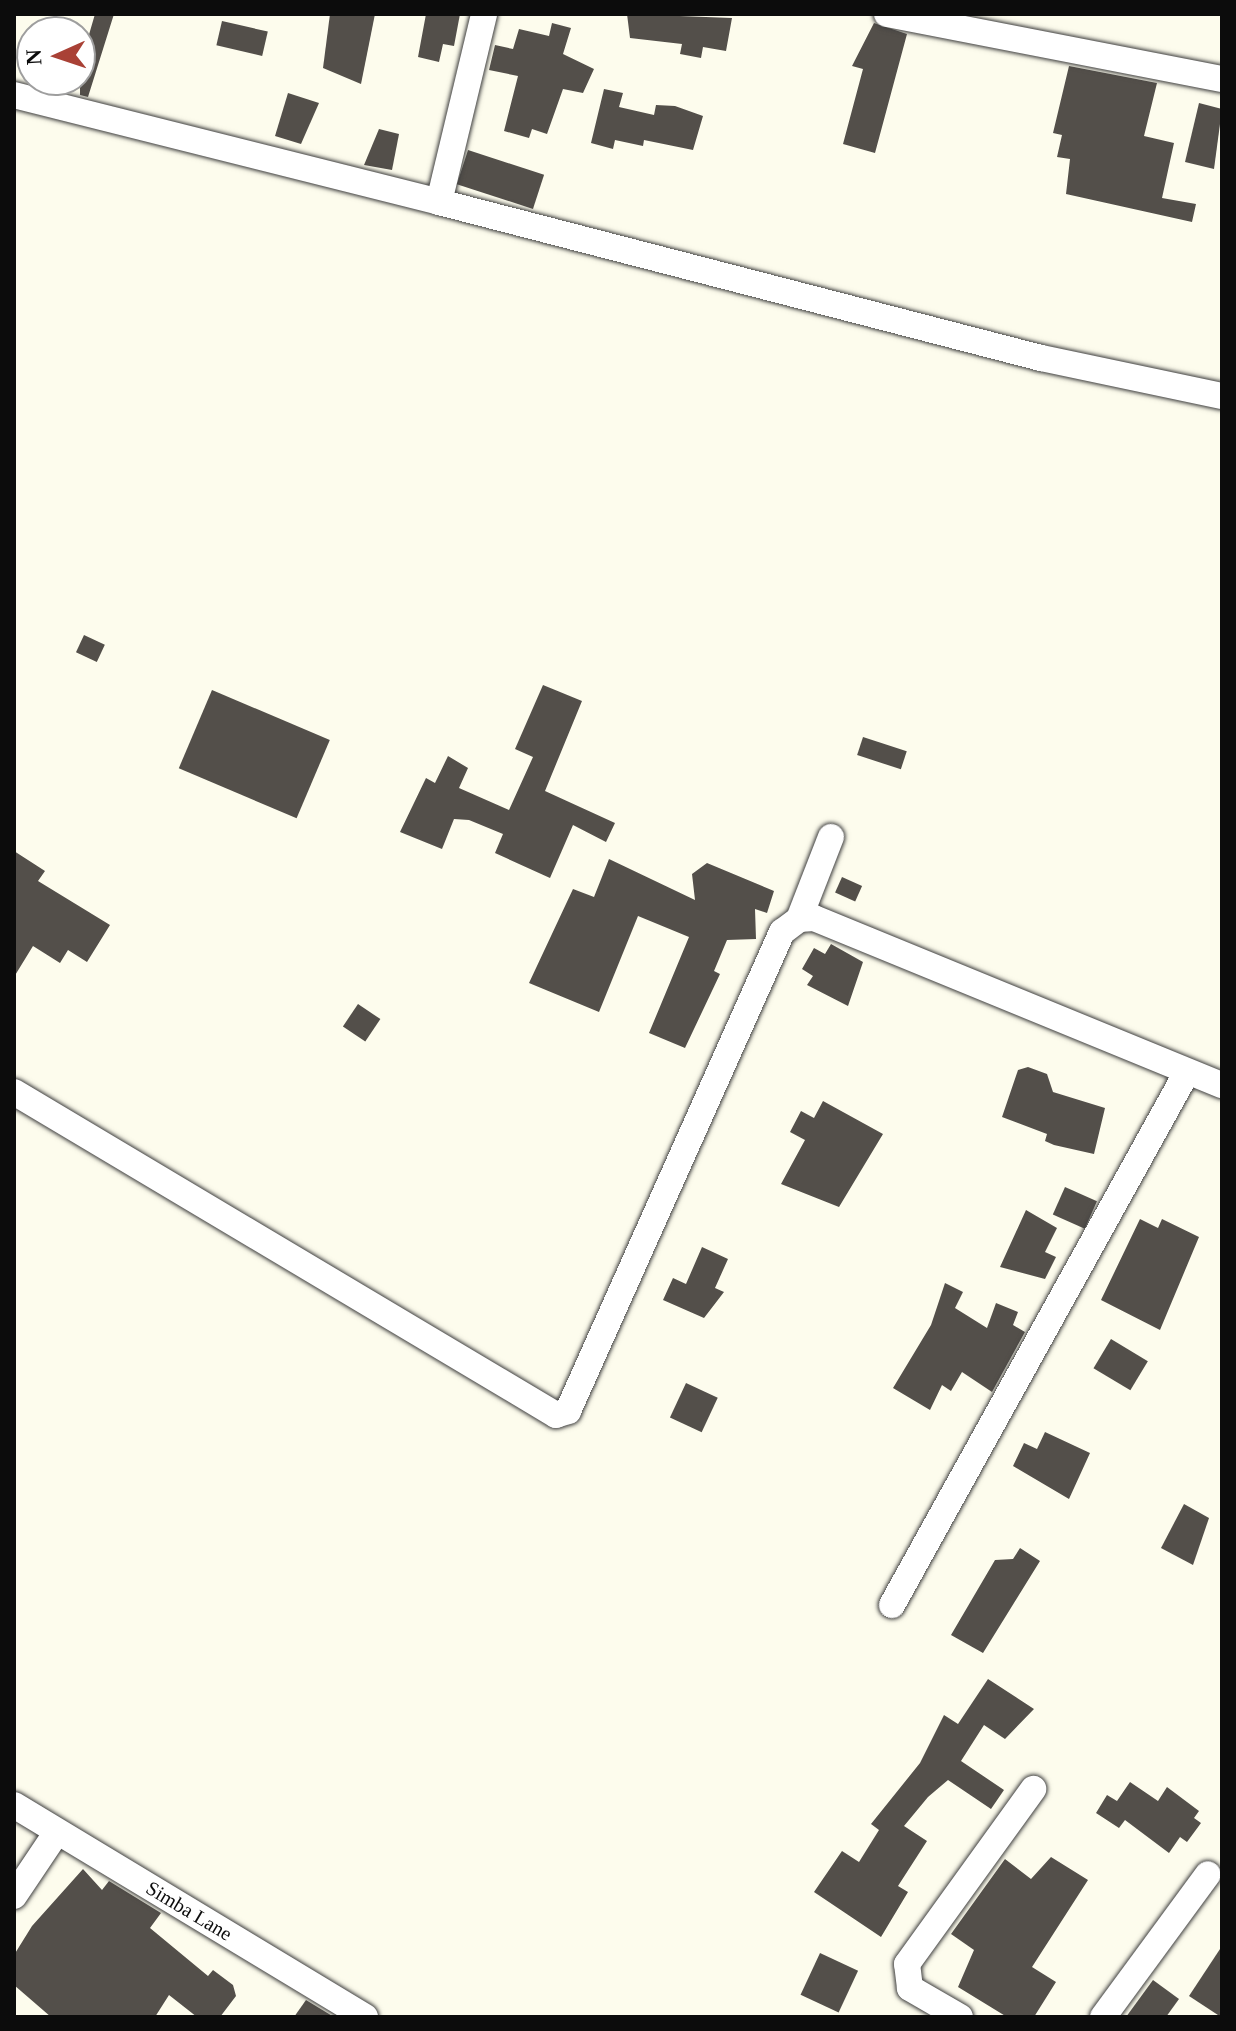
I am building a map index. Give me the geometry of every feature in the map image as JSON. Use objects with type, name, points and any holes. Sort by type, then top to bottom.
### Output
[{"type":"street","points":[[439,202],[484,14]]},
{"type":"street","points":[[887,14],[1222,79]]},
{"type":"street","points":[[14,95],[1041,358],[1222,396]]},
{"type":"street","points":[[14,1092],[556,1415],[568,1411],[782,932],[799,919],[831,837]]},
{"type":"street","points":[[799,919],[814,918],[1222,1085]]},
{"type":"street","points":[[892,1605],[1187,1072]]},
{"type":"street","points":[[960,2017],[910,1988],[903,1978],[907,1964],[1033,1789]]},
{"type":"street","name":"Simba Lane","points":[[14,1805],[365,2017]]},
{"type":"street","points":[[14,1896],[57,1832]]},
{"type":"street","points":[[1103,2017],[1208,1874]]},
{"type":"building","points":[[114,14],[96,71],[96,16]]},
{"type":"building","points":[[330,14],[375,14],[361,84],[323,68]]},
{"type":"building","points":[[426,14],[460,14],[454,46],[443,44],[439,62],[418,57]]},
{"type":"building","points":[[627,14],[732,18],[726,51],[703,47],[701,58],[680,54],[682,44],[630,38]]},
{"type":"building","points":[[222,21],[268,32],[262,56],[216,45]]},
{"type":"building","points":[[552,23],[571,28],[563,54],[594,69],[583,93],[563,89],[547,134],[532,129],[529,138],[504,131],[518,76],[489,70],[495,45],[513,49],[519,29],[549,36]]},
{"type":"building","points":[[874,23],[907,34],[875,153],[843,144],[863,69],[852,66]]},
{"type":"building","points":[[1069,66],[1157,83],[1144,136],[1174,143],[1162,198],[1196,204],[1192,222],[1066,194],[1070,159],[1057,157],[1062,135],[1053,133]]},
{"type":"building","points":[[604,89],[623,93],[619,107],[654,115],[656,105],[675,106],[703,116],[693,150],[644,140],[643,146],[615,140],[613,149],[591,143]]},
{"type":"building","points":[[288,93],[319,103],[301,144],[275,136]]},
{"type":"building","points":[[1199,103],[1222,109],[1214,169],[1185,162]]},
{"type":"building","points":[[379,129],[399,134],[392,170],[364,165]]},
{"type":"building","points":[[468,150],[544,175],[533,209],[457,184]]},
{"type":"building","points":[[84,635],[105,645],[97,662],[76,652]]},
{"type":"building","points":[[543,685],[582,701],[545,791],[615,823],[606,842],[573,825],[550,878],[495,853],[503,834],[469,820],[454,819],[442,849],[400,832],[426,778],[435,783],[448,756],[468,768],[459,788],[509,810],[533,757],[515,749]]},
{"type":"building","points":[[212,690],[330,740],[297,818],[179,768]]},
{"type":"building","points":[[863,737],[907,751],[901,769],[857,755]]},
{"type":"building","points":[[14,851],[45,871],[38,881],[110,925],[87,962],[68,950],[60,963],[33,946],[14,977]]},
{"type":"building","points":[[609,859],[695,900],[692,874],[707,863],[774,891],[767,913],[755,909],[756,939],[727,940],[714,971],[720,974],[685,1048],[649,1033],[689,937],[638,916],[599,1012],[529,983],[573,889],[594,897]]},
{"type":"building","points":[[842,877],[862,886],[855,901],[835,893]]},
{"type":"building","points":[[831,944],[863,962],[848,1006],[807,985],[813,976],[802,969],[814,948],[825,954]]},
{"type":"building","points":[[358,1004],[380,1019],[365,1041],[343,1026]]},
{"type":"building","points":[[1028,1067],[1047,1074],[1053,1092],[1105,1108],[1094,1154],[1054,1145],[1045,1141],[1047,1134],[1002,1117],[1018,1070]]},
{"type":"building","points":[[823,1101],[883,1134],[839,1207],[781,1184],[805,1140],[790,1132],[801,1111],[814,1118]]},
{"type":"building","points":[[1065,1187],[1097,1201],[1085,1229],[1053,1214]]},
{"type":"building","points":[[1026,1210],[1057,1228],[1045,1252],[1056,1257],[1045,1279],[1000,1267]]},
{"type":"building","points":[[1140,1219],[1158,1228],[1162,1219],[1199,1237],[1160,1330],[1101,1300]]},
{"type":"building","points":[[702,1247],[728,1259],[715,1288],[724,1292],[704,1318],[663,1300],[673,1278],[686,1284]]},
{"type":"building","points":[[945,1283],[963,1292],[955,1308],[987,1328],[996,1303],[1018,1312],[1013,1325],[1025,1332],[992,1392],[962,1372],[951,1391],[942,1385],[930,1410],[893,1388],[931,1325]]},
{"type":"building","points":[[1111,1339],[1148,1361],[1130,1390],[1093,1368]]},
{"type":"building","points":[[686,1383],[718,1398],[702,1432],[670,1417]]},
{"type":"building","points":[[1045,1432],[1090,1453],[1069,1499],[1013,1466],[1024,1443],[1037,1449]]},
{"type":"building","points":[[1184,1504],[1209,1518],[1193,1565],[1161,1548]]},
{"type":"building","points":[[1020,1548],[1040,1561],[983,1653],[951,1635],[995,1560],[1013,1559]]},
{"type":"building","points":[[988,1679],[1034,1709],[1005,1739],[984,1725],[961,1761],[1004,1790],[991,1809],[948,1780],[928,1797],[904,1826],[927,1841],[898,1886],[908,1892],[881,1937],[814,1892],[842,1851],[859,1862],[879,1830],[871,1824],[920,1763],[944,1715],[958,1724]]},
{"type":"building","points":[[1130,1782],[1158,1801],[1167,1787],[1199,1811],[1194,1818],[1201,1823],[1187,1842],[1180,1837],[1169,1853],[1125,1820],[1119,1828],[1096,1813],[1107,1795],[1117,1801]]},
{"type":"building","points":[[1051,1857],[1088,1880],[1032,1967],[1056,1982],[1034,2017],[1007,2017],[958,1987],[974,1950],[951,1934],[1005,1859],[1031,1879]]},
{"type":"building","points":[[83,1869],[102,1890],[109,1881],[161,1913],[150,1928],[208,1976],[213,1970],[233,1985],[236,1996],[220,2017],[197,2017],[169,1995],[155,2017],[51,2017],[14,1985],[14,1955],[32,1926]]},
{"type":"building","points":[[1222,1946],[1222,2017],[1221,2017],[1189,1996]]},
{"type":"building","points":[[820,1953],[858,1971],[839,2012],[801,1995]]},
{"type":"building","points":[[1153,1980],[1179,1999],[1166,2017],[1126,2017]]},
{"type":"building","points":[[306,2000],[334,2017],[294,2017]]}]
